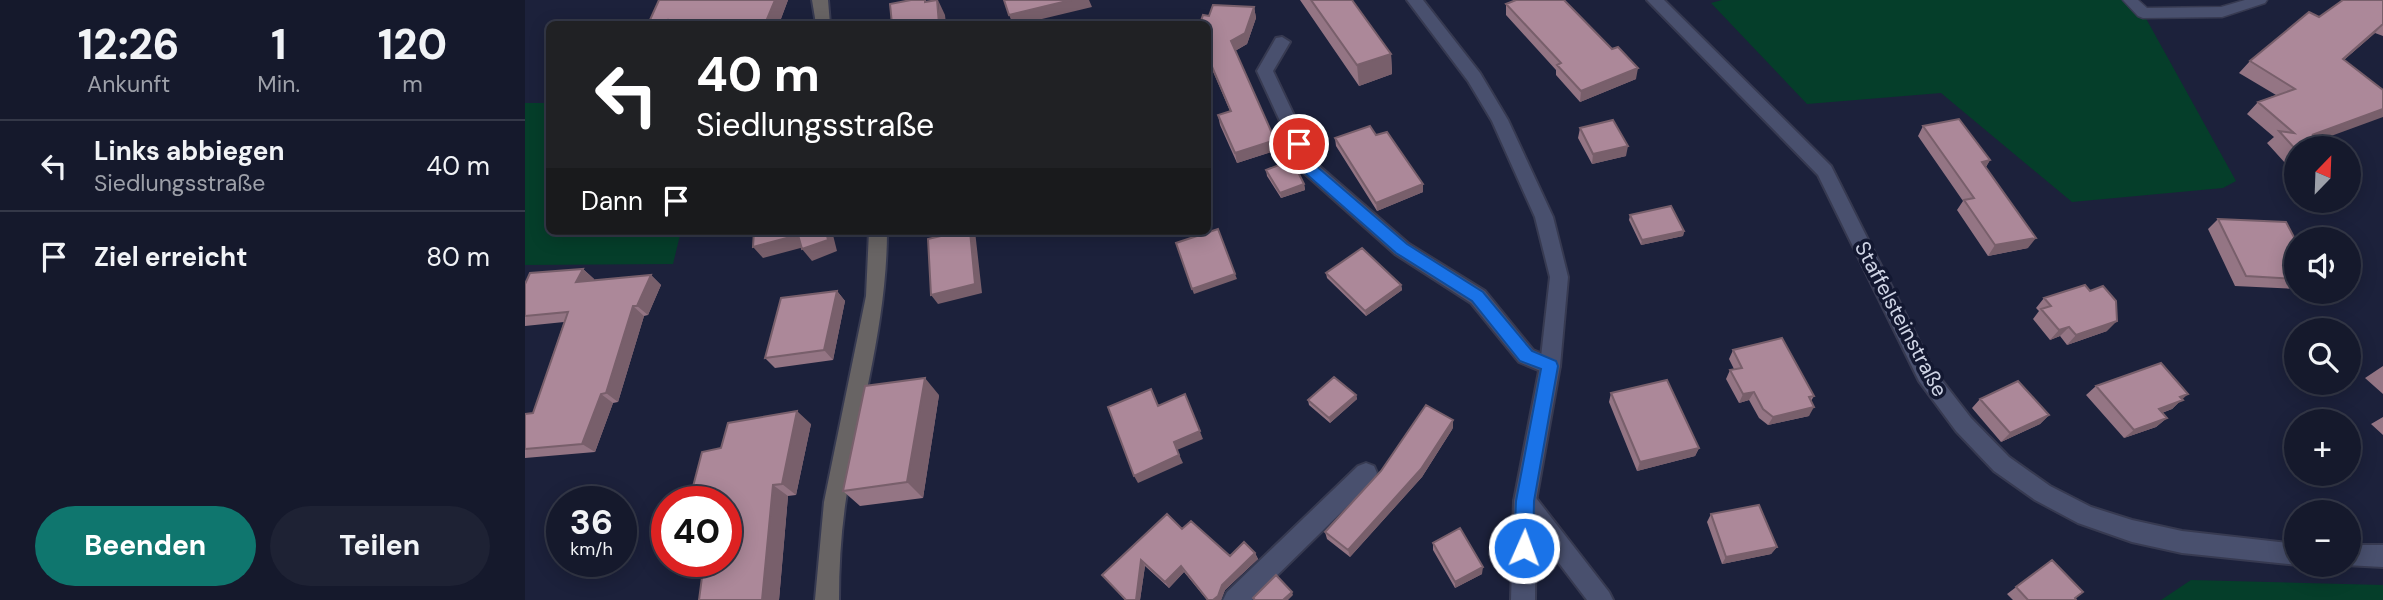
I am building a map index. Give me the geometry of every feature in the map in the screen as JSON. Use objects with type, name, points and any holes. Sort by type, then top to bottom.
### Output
[{"type":"main road","points":[[820,0],[823,21]]},
{"type":"main road","points":[[827,600],[829,546],[837,491],[878,295],[879,235]]},
{"type":"street","points":[[1415,0],[1474,77],[1500,120],[1543,217],[1559,277],[1550,366],[1525,501],[1523,600]]},
{"type":"street","name":"Staffelsteinstraße","points":[[1655,0],[1825,171],[1926,374],[1946,405],[1993,455],[2051,500],[2082,516],[2116,528],[2177,542],[2284,554]]},
{"type":"street","points":[[1282,43],[1265,71],[1310,168],[1402,248],[1478,297],[1526,356],[1550,366]]},
{"type":"street","points":[[1235,600],[1366,473]]},
{"type":"street","points":[[1525,501],[1601,600]]},
{"type":"street","points":[[2361,556],[2383,556]]},
{"type":"lane","points":[[2130,0],[2143,13],[2188,14],[2222,12],[2260,0]]},
{"type":"green space","points":[[1722,0],[2132,0],[2143,13],[2236,181],[2223,188],[2072,202],[1941,93],[1807,104],[1711,3]]},
{"type":"green space","points":[[525,103],[546,103],[546,235],[680,235],[673,264],[525,265]]},
{"type":"green space","points":[[2191,580],[2383,585],[2383,600],[2161,600]]},
{"type":"building","points":[[659,0],[775,0],[766,21],[649,21]]},
{"type":"building","points":[[911,0],[937,0],[939,21],[892,21],[890,4]]},
{"type":"building","points":[[1004,0],[1071,0],[1009,15]]},
{"type":"building","points":[[1311,0],[1352,0],[1391,54],[1357,65]]},
{"type":"building","points":[[1516,0],[1564,0],[1612,49],[1618,47],[1638,68],[1581,91],[1557,65],[1561,63],[1506,4]]},
{"type":"building","points":[[2343,0],[2383,0],[2383,24],[2343,59],[2383,90],[2383,109],[2312,135],[2320,136],[2284,137],[2279,131],[2294,133],[2258,102],[2295,89],[2250,61],[2309,12],[2319,17]]},
{"type":"building","points":[[1213,5],[1254,7],[1245,33],[1231,41],[1275,140],[1235,153],[1218,115],[1231,111],[1211,64],[1211,21],[1201,21],[1203,15],[1209,16]]},
{"type":"building","points":[[1959,119],[1990,160],[1982,162],[2036,238],[1995,245],[1964,200],[1974,198],[1923,126]]},
{"type":"building","points":[[1613,120],[1628,146],[1593,154],[1580,128]]},
{"type":"building","points":[[1370,126],[1376,135],[1387,132],[1423,184],[1376,203],[1335,138]]},
{"type":"building","points":[[1292,160],[1304,184],[1280,193],[1266,170]]},
{"type":"building","points":[[1671,206],[1684,231],[1642,240],[1630,215]]},
{"type":"building","points":[[2218,219],[2286,222],[2289,227],[2284,227],[2284,278],[2246,276]]},
{"type":"building","points":[[1218,229],[1235,274],[1192,289],[1176,243],[1200,235],[1211,235],[1211,231]]},
{"type":"building","points":[[754,235],[798,235],[753,247]]},
{"type":"building","points":[[798,235],[827,235],[828,240],[802,249]]},
{"type":"building","points":[[970,235],[975,284],[931,295],[928,239]]},
{"type":"building","points":[[1362,248],[1401,285],[1365,311],[1326,273]]},
{"type":"building","points":[[583,269],[576,282],[651,275],[637,306],[633,306],[606,393],[601,394],[582,444],[525,449],[525,414],[533,413],[568,312],[525,316],[525,284],[530,273]]},
{"type":"building","points":[[2085,285],[2090,291],[2103,286],[2116,301],[2117,321],[2076,335],[2069,327],[2059,330],[2041,309],[2051,306],[2044,298]]},
{"type":"building","points":[[837,291],[824,350],[765,358],[781,298]]},
{"type":"building","points":[[1782,338],[1814,396],[1809,397],[1814,407],[1773,417],[1763,409],[1754,392],[1743,394],[1730,370],[1742,368],[1733,350]]},
{"type":"building","points":[[2161,363],[2188,394],[2180,397],[2183,400],[2159,409],[2167,418],[2134,430],[2096,386]]},
{"type":"building","points":[[1334,377],[1356,395],[1329,418],[1308,400]]},
{"type":"building","points":[[925,378],[907,482],[843,491],[865,386]]},
{"type":"building","points":[[1667,380],[1699,448],[1640,462],[1611,393]]},
{"type":"building","points":[[2018,381],[2049,415],[2010,433],[1980,399]]},
{"type":"building","points":[[1151,389],[1158,406],[1185,394],[1200,431],[1174,442],[1179,455],[1134,476],[1108,407]]},
{"type":"building","points":[[1426,405],[1453,420],[1421,469],[1348,550],[1325,532],[1381,471]]},
{"type":"building","points":[[797,411],[782,484],[773,485],[762,600],[699,600],[702,577],[742,577],[742,486],[693,486],[702,452],[721,448],[728,423]]},
{"type":"building","points":[[1759,505],[1777,547],[1726,557],[1711,514]]},
{"type":"building","points":[[1167,514],[1182,529],[1191,521],[1230,556],[1244,542],[1255,553],[1222,585],[1218,596],[1213,600],[1208,600],[1181,566],[1165,582],[1141,560],[1136,600],[1126,600],[1102,575]]},
{"type":"building","points":[[1460,528],[1483,567],[1455,582],[1433,543]]},
{"type":"building","points":[[2052,560],[2083,592],[2076,600],[2028,600],[2016,587]]},
{"type":"building","points":[[1276,575],[1292,592],[1283,600],[1255,600],[1253,598]]},
{"type":"route","points":[[1299,144],[1310,168],[1402,248],[1478,297],[1526,356],[1550,366],[1525,501],[1524,548]]}]
